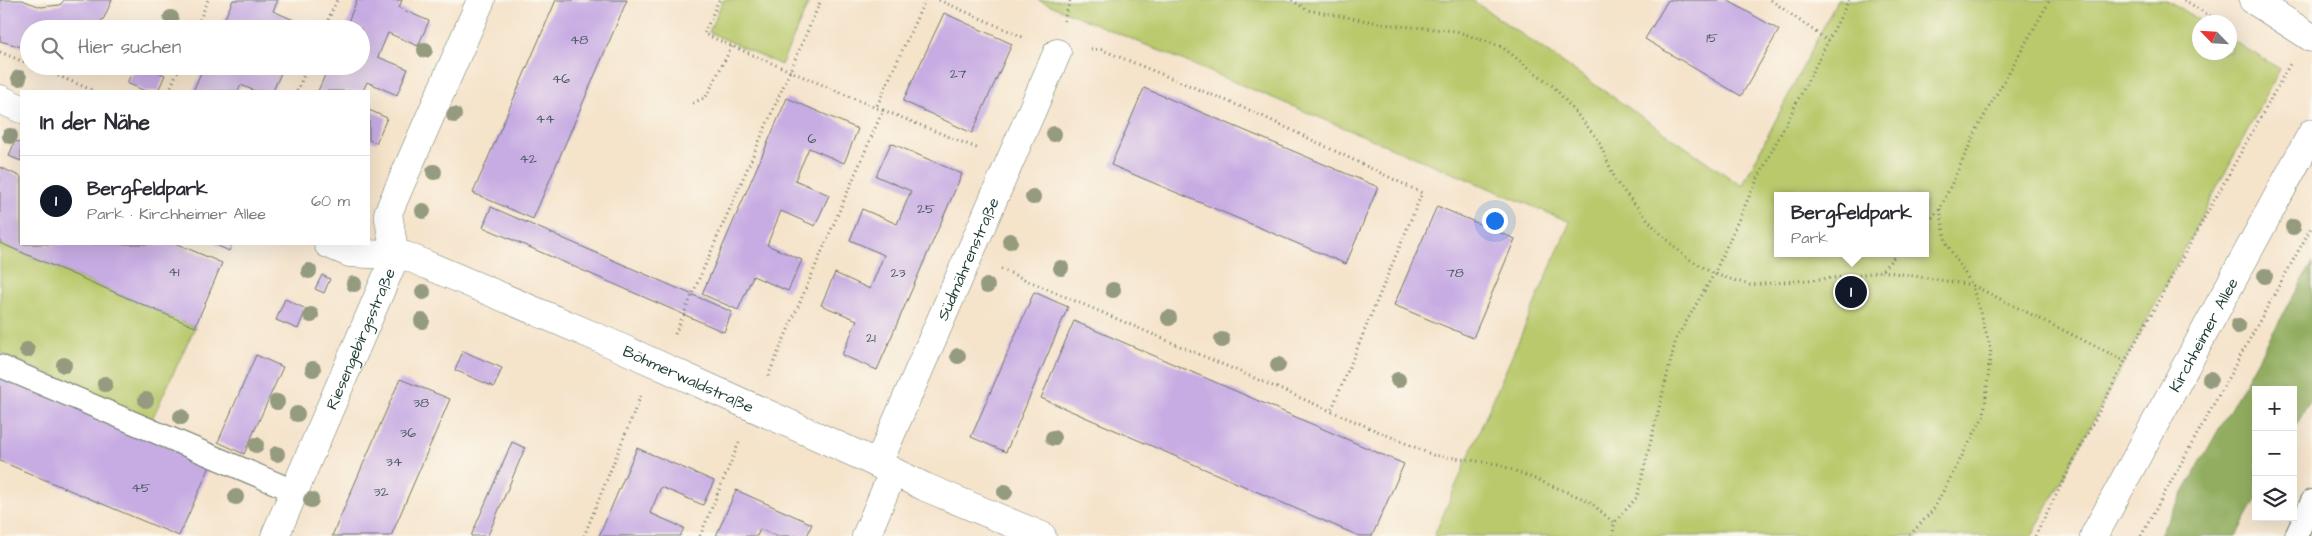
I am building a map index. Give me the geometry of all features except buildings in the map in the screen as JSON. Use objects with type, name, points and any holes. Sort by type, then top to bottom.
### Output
[{"type":"street","name":"Riesengebirgsstraße","points":[[275,536],[395,257],[388,213],[481,0]]},
{"type":"street","points":[[2253,0],[2310,37]]},
{"type":"street","name":"Südmährenstraße","points":[[866,536],[885,468],[970,256],[1057,53]]},
{"type":"street","points":[[0,100],[20,109]]},
{"type":"street","name":"Kirchheimer Allee","points":[[2094,536],[2312,133]]},
{"type":"street","name":"Böhmerwaldstraße","points":[[330,245],[349,254],[406,256],[608,342],[885,468],[1042,536]]},
{"type":"lane","points":[[0,366],[294,491]]},
{"type":"lane","points":[[2296,536],[2312,502]]},
{"type":"path","points":[[200,20],[208,0]]},
{"type":"path","points":[[328,20],[337,0]]},
{"type":"path","points":[[719,0],[704,34],[876,108],[1009,162]]},
{"type":"path","points":[[673,336],[821,0]]},
{"type":"path","points":[[876,108],[925,0]]},
{"type":"path","points":[[939,0],[1057,53],[1100,48],[1254,112],[1422,193],[1331,411]]},
{"type":"path","points":[[1292,0],[1307,10],[1390,25],[1456,31],[1502,47],[1554,87],[1591,130],[1597,138],[1617,183],[1654,227],[1684,256],[1714,274],[1750,285],[1855,276],[1881,270],[1972,285],[2125,361]]},
{"type":"path","points":[[1771,0],[1828,41]]},
{"type":"path","points":[[1613,536],[1614,523],[1638,497],[1676,339],[1714,274],[1752,190],[1849,0]]},
{"type":"path","points":[[1929,221],[1940,209],[1979,125],[2050,0]]},
{"type":"path","points":[[2184,0],[2209,15]]},
{"type":"path","points":[[2034,536],[2125,361],[2310,37]]},
{"type":"path","points":[[692,103],[706,97],[732,46]]},
{"type":"path","points":[[0,52],[20,60]]},
{"type":"path","points":[[56,75],[92,90]]},
{"type":"path","points":[[169,90],[176,75]]},
{"type":"path","points":[[297,90],[304,75]]},
{"type":"path","points":[[768,377],[883,110]]},
{"type":"path","points":[[1909,536],[1933,510],[1984,415],[1991,349],[1972,285],[1946,243],[1940,209]]},
{"type":"path","points":[[2141,536],[2312,226]]},
{"type":"path","points":[[970,256],[1433,455],[1498,464],[1589,501],[1614,523]]},
{"type":"path","points":[[1881,270],[1894,257]]},
{"type":"path","points":[[584,536],[641,394]]},
{"type":"path","points":[[700,536],[741,439]]},
{"type":"green space","points":[[723,0],[810,0],[781,65],[709,32]]},
{"type":"green space","points":[[1038,0],[1472,0],[1742,186],[1837,0],[2165,0],[2192,16],[2192,60],[2237,60],[2237,43],[2280,69],[2032,536],[1434,536],[1570,222]]},
{"type":"green space","points":[[0,243],[195,327],[152,419],[0,353]]},
{"type":"green space","points":[[2312,263],[2312,397],[2297,424],[2297,386],[2252,386],[2252,507],[2236,536],[2159,536]]},
{"type":"place","name":"Bergfeldpark","points":[[1851,292]]}]
